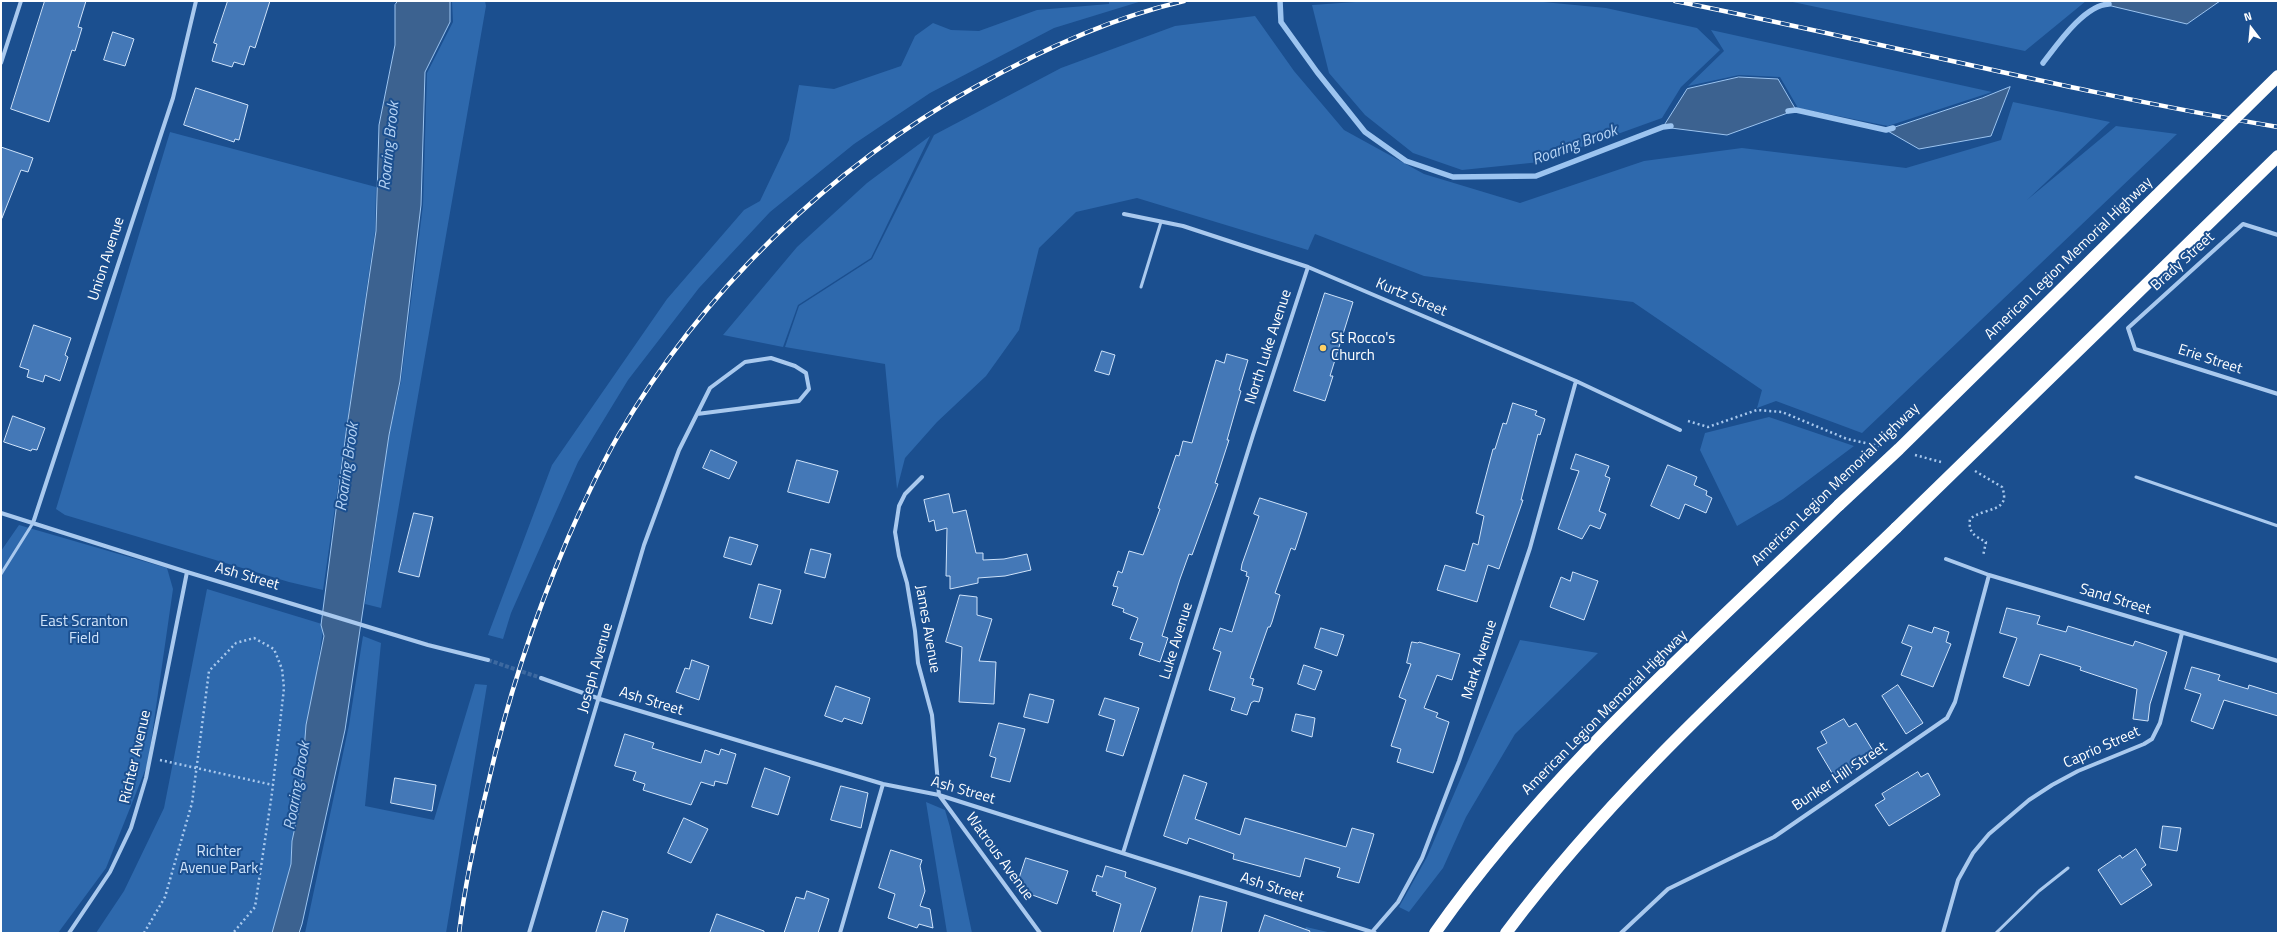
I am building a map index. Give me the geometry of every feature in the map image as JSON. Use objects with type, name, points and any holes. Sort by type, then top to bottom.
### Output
[{"type":"highway","name":"American Legion Memorial Highway","points":[[1435,933],[1481,870],[1521,822],[1574,765],[1671,667],[1899,449],[2278,76]]},
{"type":"highway","points":[[1507,932],[1560,864],[1628,789],[2278,156]]},
{"type":"street","points":[[1,63],[21,1]]},
{"type":"street","name":"Union Avenue","points":[[33,523],[173,98],[196,1]]},
{"type":"street","name":"Kurtz Street","points":[[1124,214],[1183,226],[1308,267],[1576,381],[1680,430]]},
{"type":"street","name":"Brady Street","points":[[2135,349],[2128,328],[2243,224],[2278,235]]},
{"type":"street","name":"North Luke Avenue","points":[[1253,435],[1308,267]]},
{"type":"street","name":"Erie Street","points":[[2135,349],[2278,394]]},
{"type":"street","name":"Joseph Avenue","points":[[529,933],[600,699],[644,545],[679,450],[696,414],[710,388],[745,362],[771,358],[794,366],[806,374],[809,389],[799,401],[696,414]]},
{"type":"street","name":"Mark Avenue","points":[[1374,932],[1398,902],[1422,858],[1456,768],[1530,548],[1576,381]]},
{"type":"street","name":"Luke Avenue","points":[[1124,853],[1253,435]]},
{"type":"street","name":"James Avenue","points":[[922,477],[905,494],[899,506],[895,532],[899,556],[907,583],[915,631],[918,663],[932,716],[939,795]]},
{"type":"street","name":"Ash Street","points":[[1,513],[187,572],[363,625],[488,660]]},
{"type":"street","name":"Sand Street","points":[[1946,559],[1989,575],[2278,661]]},
{"type":"street","name":"Richter Avenue","points":[[69,933],[110,872],[122,849],[140,799],[150,758],[187,572]]},
{"type":"street","name":"Bunker Hill Street","points":[[1621,933],[1668,889],[1774,837],[1947,718],[1955,702],[1989,575]]},
{"type":"street","name":"Caprio Street","points":[[1943,933],[1958,880],[1973,853],[1990,834],[2029,800],[2078,771],[2144,744],[2152,739],[2160,723],[2182,633]]},
{"type":"street","name":"Ash Street","points":[[541,678],[600,699],[883,784],[939,795],[1374,932]]},
{"type":"street","points":[[840,933],[883,784]]},
{"type":"street","name":"Watrous Avenue","points":[[939,795],[1040,933]]},
{"type":"lane","points":[[1141,287],[1161,222]]},
{"type":"lane","points":[[2136,477],[2278,526]]},
{"type":"lane","points":[[1,574],[33,523]]},
{"type":"lane","points":[[1996,933],[2039,891],[2068,868]]},
{"type":"path","points":[[144,933],[165,897],[192,803],[209,671],[236,643],[246,638],[254,638],[274,649],[282,669],[284,688],[273,785],[255,907],[233,933]]},
{"type":"path","points":[[150,758],[273,785]]},
{"type":"green space","points":[[452,1],[485,1],[486,6],[381,608],[365,604],[389,435],[401,381],[423,205],[427,73],[453,22]]},
{"type":"green space","points":[[1109,1],[1142,1],[1054,28],[930,93],[854,144],[770,212],[699,288],[628,380],[578,462],[511,613],[503,639],[488,635],[552,465],[667,299],[744,210],[760,201],[789,140],[799,85],[834,89],[901,66],[915,36],[933,23],[951,30],[979,31],[1037,10],[1109,4]]},
{"type":"green space","points":[[1370,1],[1533,1],[1606,8],[1697,28],[1720,50],[1681,87],[1662,118],[1540,162],[1462,170],[1413,153],[1365,115],[1329,73],[1312,5]]},
{"type":"green space","points":[[1788,1],[2086,1],[2025,51]]},
{"type":"green space","points":[[1255,16],[1294,71],[1344,130],[1424,174],[1520,203],[1644,161],[1742,148],[1906,168],[2001,140],[2013,102],[2110,122],[2027,200],[2116,126],[2177,134],[1862,433],[1776,401],[1757,408],[1762,390],[1633,302],[1424,276],[1315,234],[1308,250],[1137,198],[1076,212],[1039,248],[1019,330],[986,376],[937,422],[905,458],[897,489],[885,364],[785,347],[799,306],[872,259],[934,135],[1061,68],[1175,26]]},
{"type":"green space","points":[[1711,30],[1992,92],[1888,126],[1798,108],[1780,77],[1739,75],[1688,86],[1724,51]]},
{"type":"green space","points":[[170,132],[376,187],[375,231],[323,590],[289,582],[65,515],[56,509]]},
{"type":"green space","points":[[930,136],[871,258],[798,305],[783,347],[723,335],[797,247],[867,183]]},
{"type":"green space","points":[[1769,417],[1854,446],[1783,499],[1737,526],[1700,450],[1705,433]]},
{"type":"green space","name":"East Scranton Field","points":[[19,525],[167,568],[173,589],[148,763],[106,868],[58,933],[1,933],[1,551]]},
{"type":"green space","name":"Richter Avenue Park","points":[[207,589],[322,624],[323,630],[303,763],[299,814],[292,841],[291,864],[272,933],[96,933],[124,891],[164,808]]},
{"type":"green space","points":[[363,636],[381,643],[365,806],[434,820],[475,684],[487,685],[446,933],[305,933],[349,725]]},
{"type":"green space","points":[[1520,640],[1598,653],[1515,734],[1466,817],[1443,868],[1409,912],[1399,907],[1427,857]]},
{"type":"green space","points":[[926,802],[945,810],[950,827],[972,933],[947,933]]},
{"type":"green space","points":[[1306,927],[1332,933],[1303,933]]},
{"type":"water","points":[[398,1],[450,1],[450,22],[425,72],[421,205],[400,381],[389,435],[345,730],[299,933],[272,933],[291,864],[292,841],[300,804],[306,725],[324,636],[321,625],[346,433],[376,231],[379,125],[395,45],[395,5]]},
{"type":"water","points":[[2106,1],[2220,1],[2187,24],[2103,4]]},
{"type":"water","points":[[1739,77],[1778,79],[1796,110],[1727,135],[1663,127],[1687,89]]},
{"type":"water","points":[[2010,87],[1991,136],[1919,149],[1886,130],[1982,98]]},
{"type":"building","points":[[45,1],[86,1],[78,27],[82,28],[75,51],[72,50],[49,122],[11,109]]},
{"type":"building","points":[[228,1],[270,1],[255,48],[250,46],[244,65],[234,62],[232,67],[212,61],[217,44],[214,43]]},
{"type":"building","points":[[113,32],[134,39],[125,66],[104,60]]},
{"type":"building","points":[[196,88],[248,105],[239,140],[235,139],[234,142],[184,125]]},
{"type":"building","points":[[1,147],[33,158],[28,172],[21,170],[2,218]]},
{"type":"building","name":"St Rocco's Church","points":[[1325,293],[1353,302],[1330,376],[1333,376],[1325,401],[1294,391]]},
{"type":"building","points":[[34,325],[71,338],[65,355],[68,357],[60,381],[45,375],[43,382],[27,377],[29,370],[20,367]]},
{"type":"building","points":[[1102,351],[1115,355],[1109,375],[1095,371]]},
{"type":"building","points":[[1227,354],[1248,360],[1227,440],[1229,440],[1215,483],[1218,484],[1192,555],[1189,554],[1180,579],[1162,636],[1168,638],[1160,662],[1139,655],[1143,643],[1130,639],[1138,618],[1123,612],[1124,609],[1112,605],[1118,587],[1113,586],[1118,571],[1122,573],[1129,551],[1143,555],[1160,509],[1158,508],[1176,455],[1179,456],[1183,441],[1192,443],[1216,360],[1224,363]]},
{"type":"building","points":[[1513,403],[1537,411],[1535,415],[1545,419],[1540,435],[1538,434],[1521,500],[1523,500],[1499,569],[1488,565],[1477,602],[1437,590],[1445,565],[1465,571],[1473,543],[1478,545],[1484,516],[1476,513],[1493,449],[1495,449],[1503,423],[1506,424]]},
{"type":"building","points":[[13,416],[45,428],[37,450],[32,449],[31,451],[4,442]]},
{"type":"building","points":[[711,450],[737,462],[729,479],[703,468]]},
{"type":"building","points":[[1576,454],[1609,466],[1605,476],[1610,478],[1599,511],[1606,514],[1600,529],[1590,525],[1582,539],[1558,529],[1579,471],[1571,469]]},
{"type":"building","points":[[797,460],[838,471],[829,503],[788,492]]},
{"type":"building","points":[[1668,465],[1697,477],[1694,485],[1707,491],[1706,495],[1712,498],[1706,513],[1685,504],[1679,519],[1651,506]]},
{"type":"building","points":[[949,494],[953,513],[966,510],[976,553],[983,553],[983,560],[1004,559],[1027,554],[1031,570],[1005,576],[978,578],[978,583],[950,589],[950,576],[946,576],[947,528],[936,531],[934,520],[929,522],[924,500]]},
{"type":"building","points":[[1260,498],[1307,513],[1295,550],[1291,548],[1275,593],[1280,595],[1272,622],[1270,627],[1268,627],[1250,678],[1254,679],[1252,685],[1263,688],[1259,702],[1254,701],[1251,703],[1247,715],[1231,710],[1235,698],[1209,690],[1221,652],[1213,649],[1220,628],[1232,632],[1249,577],[1246,576],[1247,572],[1241,570],[1259,516],[1254,514]]},
{"type":"building","points":[[414,513],[433,517],[419,577],[399,572]]},
{"type":"building","points":[[730,537],[758,545],[751,565],[724,557]]},
{"type":"building","points":[[811,549],[831,554],[825,578],[805,573]]},
{"type":"building","points":[[1573,572],[1598,581],[1584,620],[1550,607],[1561,577],[1570,581]]},
{"type":"building","points":[[759,584],[781,590],[772,624],[750,618]]},
{"type":"building","points":[[960,595],[977,597],[977,615],[992,619],[979,661],[996,662],[994,704],[959,702],[962,647],[946,642]]},
{"type":"building","points":[[2007,608],[2040,616],[2037,624],[2066,632],[2068,626],[2133,646],[2135,641],[2167,652],[2150,704],[2148,721],[2133,719],[2137,689],[2080,670],[2081,667],[2040,654],[2029,686],[2003,677],[2017,638],[2000,633]]},
{"type":"building","points":[[1909,625],[1932,633],[1934,627],[1949,632],[1946,642],[1951,644],[1933,687],[1901,675],[1912,647],[1902,643]]},
{"type":"building","points":[[1321,628],[1344,635],[1337,656],[1315,648]]},
{"type":"building","points":[[1412,642],[1419,642],[1460,654],[1452,680],[1437,675],[1424,708],[1438,713],[1436,717],[1449,722],[1433,773],[1397,762],[1401,749],[1391,746],[1406,700],[1399,697],[1411,664],[1407,663]]},
{"type":"building","points":[[692,660],[709,666],[699,700],[676,692],[685,668],[689,669]]},
{"type":"building","points":[[1304,665],[1322,671],[1315,690],[1298,684]]},
{"type":"building","points":[[2192,667],[2220,675],[2218,680],[2248,689],[2249,685],[2278,694],[2278,716],[2224,700],[2213,729],[2191,721],[2201,694],[2185,689]]},
{"type":"building","points":[[1898,685],[1923,723],[1906,734],[1882,696]]},
{"type":"building","points":[[836,686],[870,698],[862,724],[844,718],[842,722],[825,716]]},
{"type":"building","points":[[1030,694],[1054,700],[1048,723],[1024,717]]},
{"type":"building","points":[[1105,698],[1139,708],[1123,756],[1106,751],[1115,720],[1099,715]]},
{"type":"building","points":[[1296,714],[1315,718],[1312,737],[1292,731]]},
{"type":"building","points":[[1844,719],[1849,727],[1856,723],[1875,754],[1835,778],[1817,748],[1827,743],[1821,732]]},
{"type":"building","points":[[999,723],[1025,729],[1010,782],[991,777],[996,758],[990,756]]},
{"type":"building","points":[[625,734],[654,743],[652,748],[701,763],[705,750],[719,755],[721,749],[736,754],[727,784],[715,781],[714,786],[701,782],[691,805],[643,790],[645,784],[633,780],[636,772],[615,766]]},
{"type":"building","points":[[765,768],[790,777],[778,815],[752,807]]},
{"type":"building","points":[[1918,772],[1921,777],[1928,773],[1940,795],[1889,826],[1875,805],[1885,799],[1882,794]]},
{"type":"building","points":[[1184,775],[1207,783],[1195,819],[1240,835],[1245,818],[1346,847],[1352,828],[1374,834],[1359,883],[1337,877],[1340,868],[1305,858],[1300,877],[1233,859],[1234,854],[1189,838],[1187,844],[1164,836]]},
{"type":"building","points":[[395,778],[436,785],[432,811],[391,803]]},
{"type":"building","points":[[841,786],[868,793],[861,828],[831,820]]},
{"type":"building","points":[[684,818],[708,829],[691,863],[668,853]]},
{"type":"building","points":[[2163,826],[2181,828],[2177,851],[2160,848]]},
{"type":"building","points":[[2136,849],[2146,865],[2141,869],[2152,885],[2121,905],[2098,870],[2120,855],[2122,858]]},
{"type":"building","points":[[891,850],[922,860],[920,866],[925,891],[920,906],[930,909],[933,928],[919,924],[917,928],[888,918],[895,894],[879,888]]},
{"type":"building","points":[[1026,858],[1068,871],[1057,904],[1016,889]]},
{"type":"building","points":[[1106,866],[1126,872],[1125,877],[1156,888],[1140,933],[1113,933],[1121,904],[1096,895],[1097,892],[1092,891],[1097,875],[1102,877]]},
{"type":"building","points":[[807,891],[829,899],[818,933],[784,933],[796,897],[804,899]]},
{"type":"building","points":[[1200,896],[1227,902],[1221,933],[1192,933]]},
{"type":"building","points":[[603,911],[628,919],[624,933],[596,933]]},
{"type":"building","points":[[717,914],[764,931],[764,933],[710,933]]},
{"type":"building","points":[[1265,915],[1310,931],[1309,933],[1259,933]]},
{"type":"waterway","name":"Roaring Brook","points":[[1280,1],[1281,22],[1317,72],[1365,132],[1406,161],[1453,177],[1536,176],[1663,127],[1671,126]]},
{"type":"waterway","name":"Roaring Brook","points":[[2043,63],[2063,37],[2081,18],[2090,11],[2100,6],[2109,4]]},
{"type":"waterway","name":"Roaring Brook","points":[[1788,111],[1796,110],[1886,130],[1893,128]]},
{"type":"tunnel","points":[[488,660],[541,678]]},
{"type":"railway","points":[[459,933],[471,858],[495,753],[522,660],[544,598],[574,525],[611,448],[651,383],[689,332],[729,284],[773,238],[820,195],[869,155],[921,119],[1000,73],[1076,36],[1129,16],[1184,1]]},
{"type":"railway","points":[[1675,1],[2126,99],[2278,127]]},
{"type":"place","name":"St Rocco's Church","points":[[1323,348]]}]
